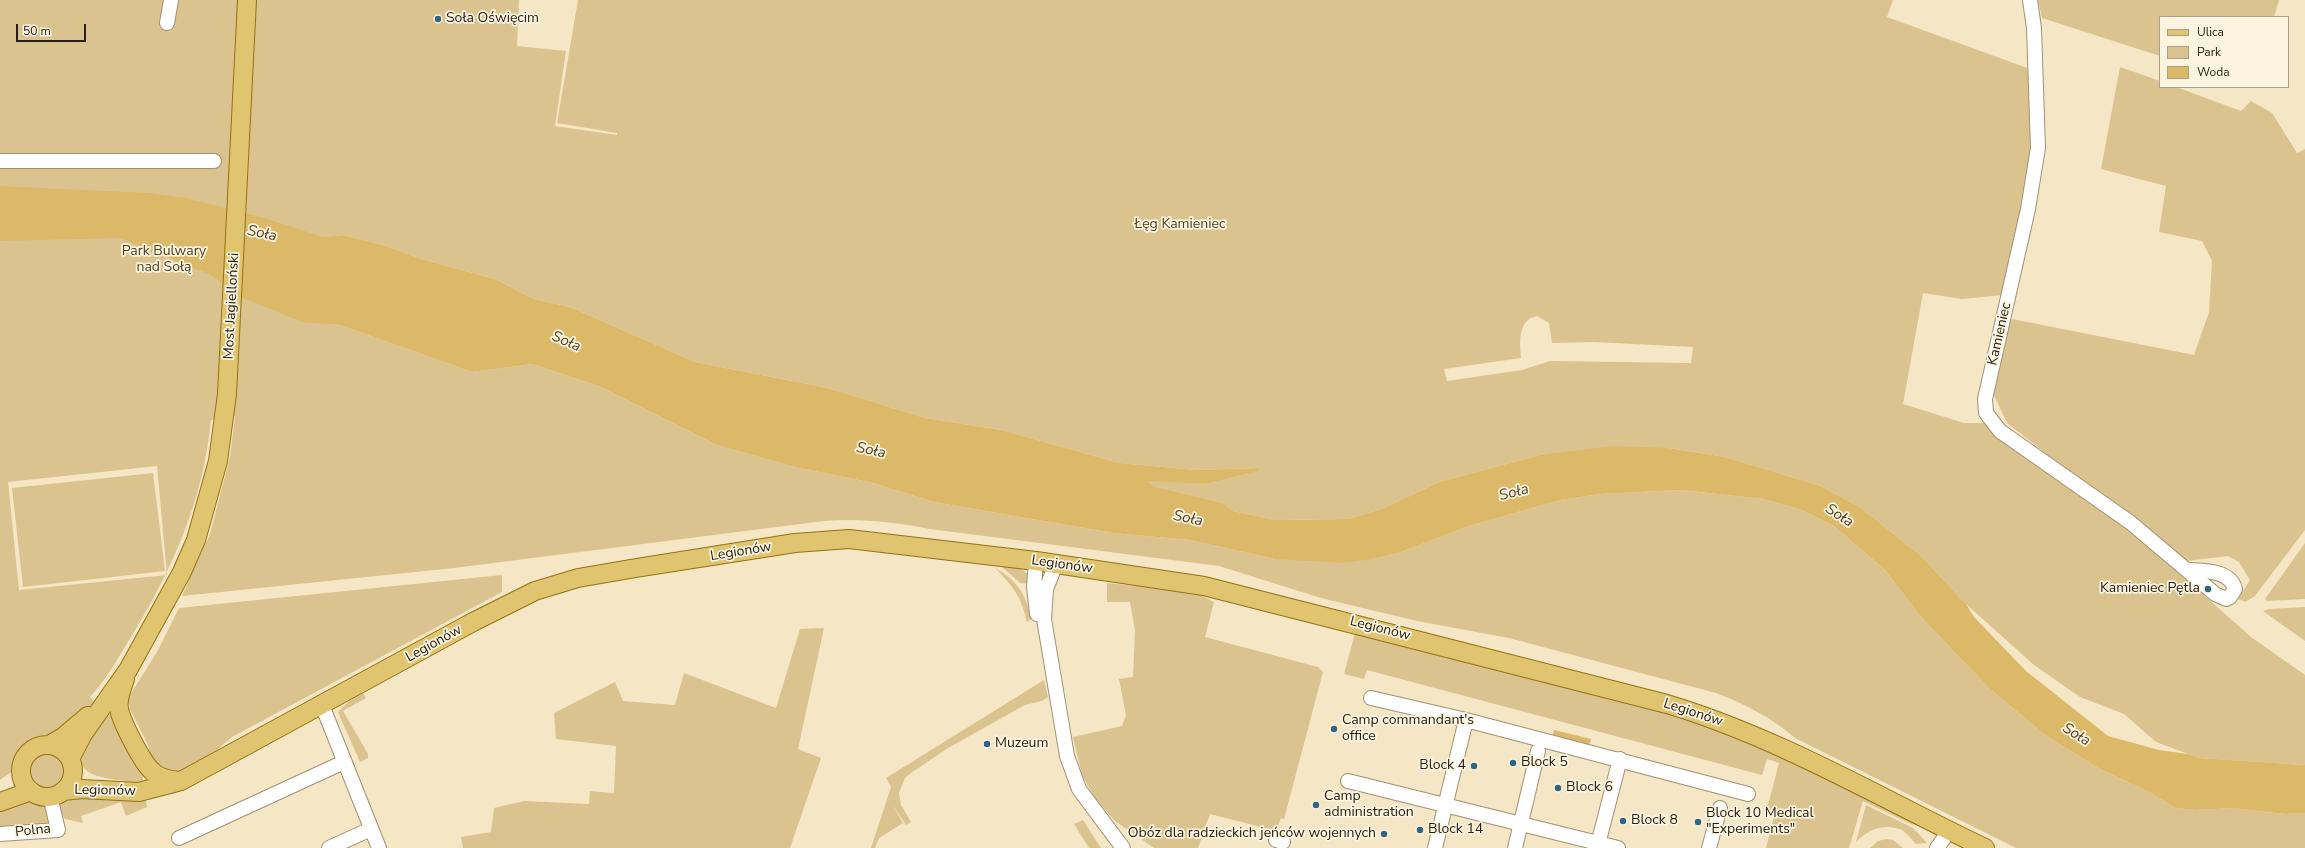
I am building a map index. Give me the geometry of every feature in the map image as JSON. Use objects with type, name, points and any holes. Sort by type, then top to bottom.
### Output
[{"type":"main road","name":"Most Jagielloński","points":[[128,670],[167,602],[196,540],[218,461],[227,394],[248,4]]},
{"type":"main road","name":"Legionów","points":[[57,794],[82,789],[139,792],[181,781],[535,591],[578,578],[795,543],[849,538],[1036,561],[1204,586],[1667,704],[1711,717],[1760,737],[1985,848]]},
{"type":"main road","points":[[103,703],[63,737],[48,745],[32,749],[26,756],[21,773],[23,780],[31,791],[43,796],[57,794],[69,785],[75,747],[103,703],[128,670]]},
{"type":"main road","points":[[128,670],[119,698],[120,709],[140,755],[152,772],[165,779],[181,781]]},
{"type":"main road","points":[[48,745],[61,749],[72,764]]},
{"type":"main road","name":"Legionów","points":[[72,764],[87,776],[147,790]]},
{"type":"main road","points":[[0,790],[21,773]]},
{"type":"main road","points":[[0,802],[31,791]]},
{"type":"street","points":[[167,23],[171,0]]},
{"type":"street","name":"Kamieniec","points":[[2030,0],[2034,28],[2038,148],[2028,209],[1985,398],[1986,413],[2000,431],[2131,523],[2188,570]]},
{"type":"street","points":[[0,161],[214,161]]},
{"type":"street","points":[[1036,561],[1035,606],[1052,672]]},
{"type":"street","points":[[1056,564],[1046,589],[1044,619],[1067,756],[1074,780],[1084,798],[1123,848]]},
{"type":"street","points":[[1371,698],[1466,720],[1748,794]]},
{"type":"street","points":[[322,705],[379,848]]},
{"type":"street","points":[[1435,848],[1466,720]]},
{"type":"street","points":[[1514,848],[1538,751]]},
{"type":"street","points":[[1598,846],[1620,760]]},
{"type":"street","points":[[180,838],[344,762]]},
{"type":"street","points":[[1348,781],[1520,824],[1598,846],[1618,848]]},
{"type":"street","name":"Polna","points":[[0,834],[58,830],[57,794]]},
{"type":"street","points":[[1710,848],[1720,808]]},
{"type":"street","points":[[329,848],[371,829]]},
{"type":"street","points":[[1937,848],[1949,831]]},
{"type":"green space","points":[[0,0],[519,0],[517,46],[566,51],[555,126],[617,135],[617,133],[557,123],[578,0],[1893,0],[1887,17],[2030,69],[2033,158],[2003,295],[1962,299],[1923,293],[1903,404],[1964,423],[1988,423],[2133,532],[2251,637],[2305,675],[2305,765],[2199,758],[2156,742],[2124,714],[2080,697],[2034,665],[1966,604],[1921,556],[1861,508],[1821,486],[1725,457],[1669,448],[1540,455],[1439,482],[1384,508],[1349,519],[1275,520],[1233,511],[1223,503],[1151,486],[1149,480],[1207,484],[1257,471],[1258,468],[1196,470],[1119,463],[1002,430],[925,418],[828,388],[695,362],[570,307],[534,299],[495,279],[421,259],[384,245],[343,235],[327,237],[329,324],[340,325],[472,372],[532,364],[601,387],[717,445],[795,467],[873,483],[934,502],[1113,533],[1190,540],[1275,559],[1401,552],[1469,526],[1560,500],[1601,494],[1681,490],[1764,499],[1802,510],[1834,526],[1885,570],[1921,617],[1989,688],[2044,734],[2098,768],[2147,791],[2176,808],[2196,810],[2232,808],[2285,814],[2305,813],[2305,848],[2016,848],[1795,738],[1758,712],[1716,693],[1509,638],[1417,621],[1321,598],[1219,566],[930,529],[903,524],[864,520],[824,521],[454,568],[182,596],[210,534],[230,457],[235,416],[211,420],[207,449],[194,504],[185,530],[167,572],[157,466],[8,482],[19,590],[165,575],[149,607],[119,657],[90,697],[95,703],[62,734],[53,738],[36,740],[28,746],[18,758],[14,770],[0,780]],"holes":[[[1537,316],[1549,323],[1552,343],[1594,342],[1693,347],[1691,363],[1550,361],[1522,370],[1447,381],[1444,369],[1521,358],[1520,339],[1523,327],[1531,318]]]},
{"type":"green space","points":[[2038,0],[2279,0],[2274,16],[2159,16],[2159,56],[2042,18]]},
{"type":"green space","points":[[2120,67],[2159,81],[2159,88],[2179,88],[2241,111],[2251,101],[2272,113],[2297,153],[2305,149],[2305,530],[2255,596],[2245,602],[2238,599],[2250,580],[2239,562],[2228,556],[2187,561],[2141,522],[2111,504],[2007,423],[1993,393],[2006,332],[2012,319],[2194,355],[2209,312],[2212,261],[2202,241],[2159,232],[2166,186],[2101,169]]},
{"type":"green space","points":[[153,473],[165,571],[23,587],[12,488]]},
{"type":"green space","points":[[2305,543],[2305,599],[2267,601],[2265,599]]},
{"type":"green space","points":[[1001,566],[1021,569],[1029,575],[1030,584],[1020,583]]},
{"type":"green space","points":[[995,568],[1009,577],[1023,595],[1027,602],[1031,619],[1027,622],[1025,613],[1016,592]]},
{"type":"green space","points":[[502,575],[502,592],[232,737],[204,761],[181,774],[164,773],[149,756],[149,747],[130,709],[128,698],[157,652],[179,608]]},
{"type":"green space","points":[[1107,583],[1195,592],[1214,602],[1205,637],[1318,667],[1323,672],[1284,819],[1281,818],[1276,831],[1210,814],[1198,848],[1154,848],[1115,821],[1095,798],[1082,775],[1073,737],[1122,726],[1126,715],[1119,679],[1133,677],[1135,630],[1130,602],[1107,602]]},
{"type":"green space","points":[[2305,607],[2305,641],[2263,611],[2269,609]]},
{"type":"green space","points":[[824,628],[798,749],[821,758],[790,848],[463,848],[461,837],[491,832],[494,808],[524,801],[589,804],[590,791],[614,793],[616,746],[556,739],[554,713],[615,682],[623,701],[675,705],[684,673],[776,708],[800,629]]},
{"type":"green space","points":[[1355,633],[1684,717],[1813,767],[1916,822],[1913,825],[1863,801],[1849,848],[1766,848],[1775,813],[1767,809],[1779,763],[1767,759],[1762,775],[1367,670],[1364,679],[1344,674]]},
{"type":"green space","points":[[1044,680],[1048,697],[1042,701],[1025,705],[948,748],[905,778],[899,793],[901,805],[911,822],[906,825],[892,804],[903,823],[879,838],[875,848],[871,848],[891,787],[886,778]]},
{"type":"green space","points":[[363,693],[366,698],[343,711],[368,754],[368,758],[360,762],[338,712],[348,702]]},
{"type":"green space","points":[[107,711],[121,731],[143,775],[143,782],[104,778],[90,773],[84,768],[80,760],[79,753]]},
{"type":"green space","points":[[47,752],[57,755],[63,761],[66,771],[63,781],[57,787],[47,790],[37,787],[31,781],[28,771],[31,761],[37,755]]},
{"type":"green space","points":[[22,796],[42,803],[47,810],[49,822],[43,826],[0,829],[0,806]]},
{"type":"green space","points":[[145,796],[147,807],[126,816],[121,802],[81,816],[83,823],[65,819],[59,809],[64,797]]},
{"type":"green space","points":[[1866,805],[1913,828],[1927,843],[1916,844],[1902,830],[1889,827],[1877,828],[1861,837],[1856,842]]},
{"type":"green space","points":[[1083,820],[1101,848],[1089,848],[1074,824]]},
{"type":"green space","points":[[1886,839],[1893,840],[1903,848],[1870,848],[1878,841]]},
{"type":"water","name":"Soła","points":[[0,186],[149,193],[186,198],[261,217],[323,237],[343,235],[384,245],[421,259],[495,279],[534,299],[570,307],[695,362],[828,388],[925,418],[1002,430],[1119,463],[1196,470],[1258,468],[1258,471],[1207,484],[1149,481],[1152,486],[1223,503],[1233,511],[1275,520],[1349,519],[1384,508],[1439,482],[1540,455],[1613,446],[1669,448],[1725,457],[1821,486],[1861,508],[1921,556],[1966,604],[1974,617],[2026,671],[2108,736],[2159,750],[2188,754],[2199,758],[2305,765],[2305,813],[2285,814],[2232,808],[2196,810],[2176,808],[2147,791],[2098,768],[2044,734],[1989,688],[1921,617],[1885,570],[1834,526],[1802,510],[1764,499],[1681,490],[1601,494],[1560,500],[1469,526],[1401,552],[1365,560],[1342,563],[1275,559],[1190,540],[1113,533],[934,502],[873,483],[795,467],[717,445],[601,387],[532,364],[472,372],[340,325],[302,322],[243,298],[209,274],[120,238],[0,241]]},
{"type":"water","points":[[1554,730],[1591,739],[1589,747],[1552,738]]},
{"type":"place","name":"Soła Oświęcim","points":[[438,19]]},
{"type":"place","name":"Kamieniec Pętla","points":[[2208,589]]},
{"type":"place","name":"Camp commandant's office","points":[[1334,729]]},
{"type":"place","name":"Muzeum","points":[[987,744]]},
{"type":"place","name":"Block 5","points":[[1513,763]]},
{"type":"place","name":"Block 4","points":[[1474,766]]},
{"type":"place","name":"Block 6","points":[[1558,788]]},
{"type":"place","name":"Camp administration","points":[[1316,805]]},
{"type":"place","name":"Block 8","points":[[1623,821]]},
{"type":"place","name":"Block 10 Medical \"Experiments\"","points":[[1698,822]]},
{"type":"place","name":"Block 14","points":[[1420,830]]},
{"type":"place","name":"Obóz dla radzieckich jeńców wojennych","points":[[1384,834]]},
{"type":"park label","name":"Łęg Kamieniec","points":[[1180,225]]},
{"type":"park label","name":"Park Bulwary nad Sołą","points":[[164,260]]}]
